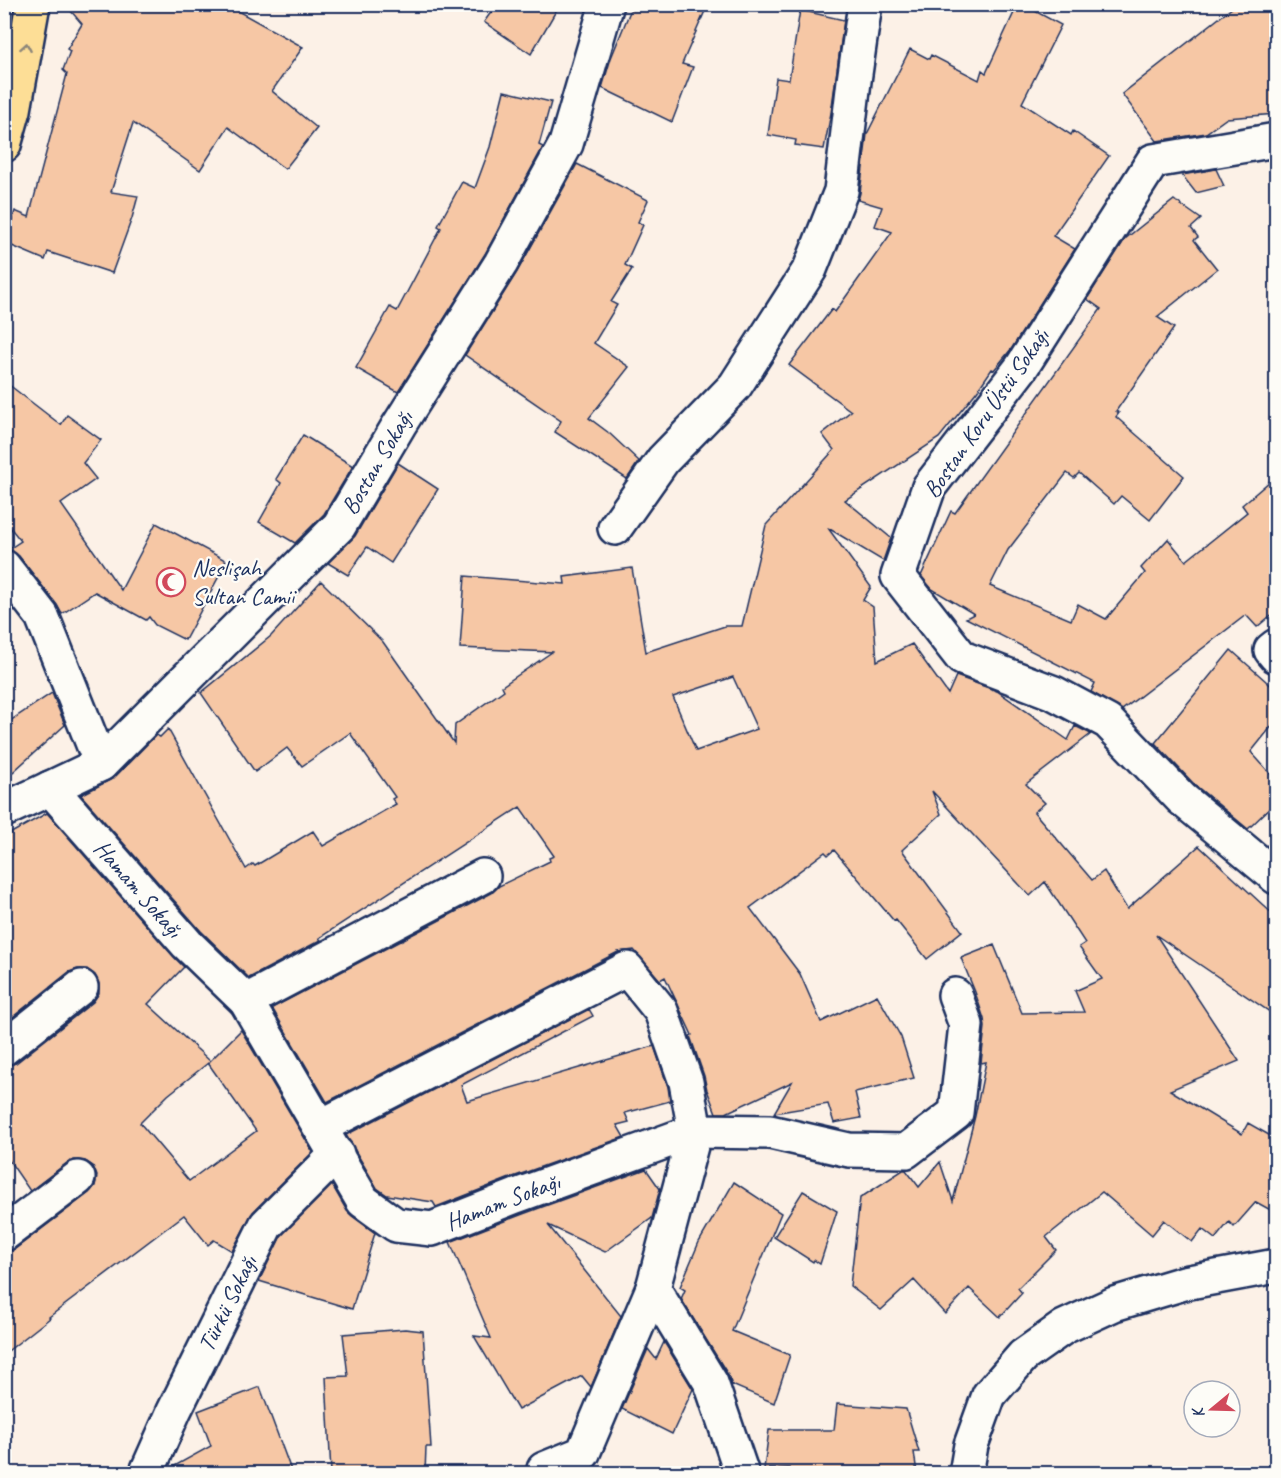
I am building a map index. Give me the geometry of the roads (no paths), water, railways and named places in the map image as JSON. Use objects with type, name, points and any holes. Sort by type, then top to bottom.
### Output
[{"type":"main road","points":[[4,145],[15,110],[33,4]]},
{"type":"street","name":"Bostan Sokağı","points":[[4,810],[101,764],[339,525],[501,263],[566,144],[607,4]]},
{"type":"street","points":[[615,528],[663,460],[735,386],[810,269],[841,191],[865,4]]},
{"type":"street","name":"Bostan Koru Üstü Sokağı","points":[[1276,140],[1153,161],[1021,368],[929,487],[898,576],[962,658],[1054,693],[1108,722],[1182,800],[1276,877]]},
{"type":"street","points":[[4,567],[42,616],[101,764]]},
{"type":"street","points":[[1276,646],[1271,650],[1276,656]]},
{"type":"street","name":"Hamam Sokağı","points":[[50,788],[187,944],[246,1000],[363,1201],[396,1225],[432,1229],[696,1131],[770,1132],[849,1150],[906,1151],[956,1113],[966,1025],[955,995]]},
{"type":"street","points":[[246,1000],[483,876]]},
{"type":"street","points":[[320,1127],[627,969],[661,1011],[686,1082],[696,1131],[653,1288],[583,1453],[544,1469]]},
{"type":"street","points":[[4,1048],[81,987]]},
{"type":"street","name":"Türkü Sokağı","points":[[146,1473],[174,1411],[266,1225],[337,1154]]},
{"type":"street","points":[[4,1234],[78,1178]]},
{"type":"street","points":[[966,1473],[972,1445],[989,1395],[1023,1356],[1064,1327],[1114,1304],[1174,1286],[1276,1266]]},
{"type":"street","points":[[653,1288],[711,1383],[742,1473]]},
{"type":"place","name":"Neslişah Sultan Camii","points":[[171,582]]}]
